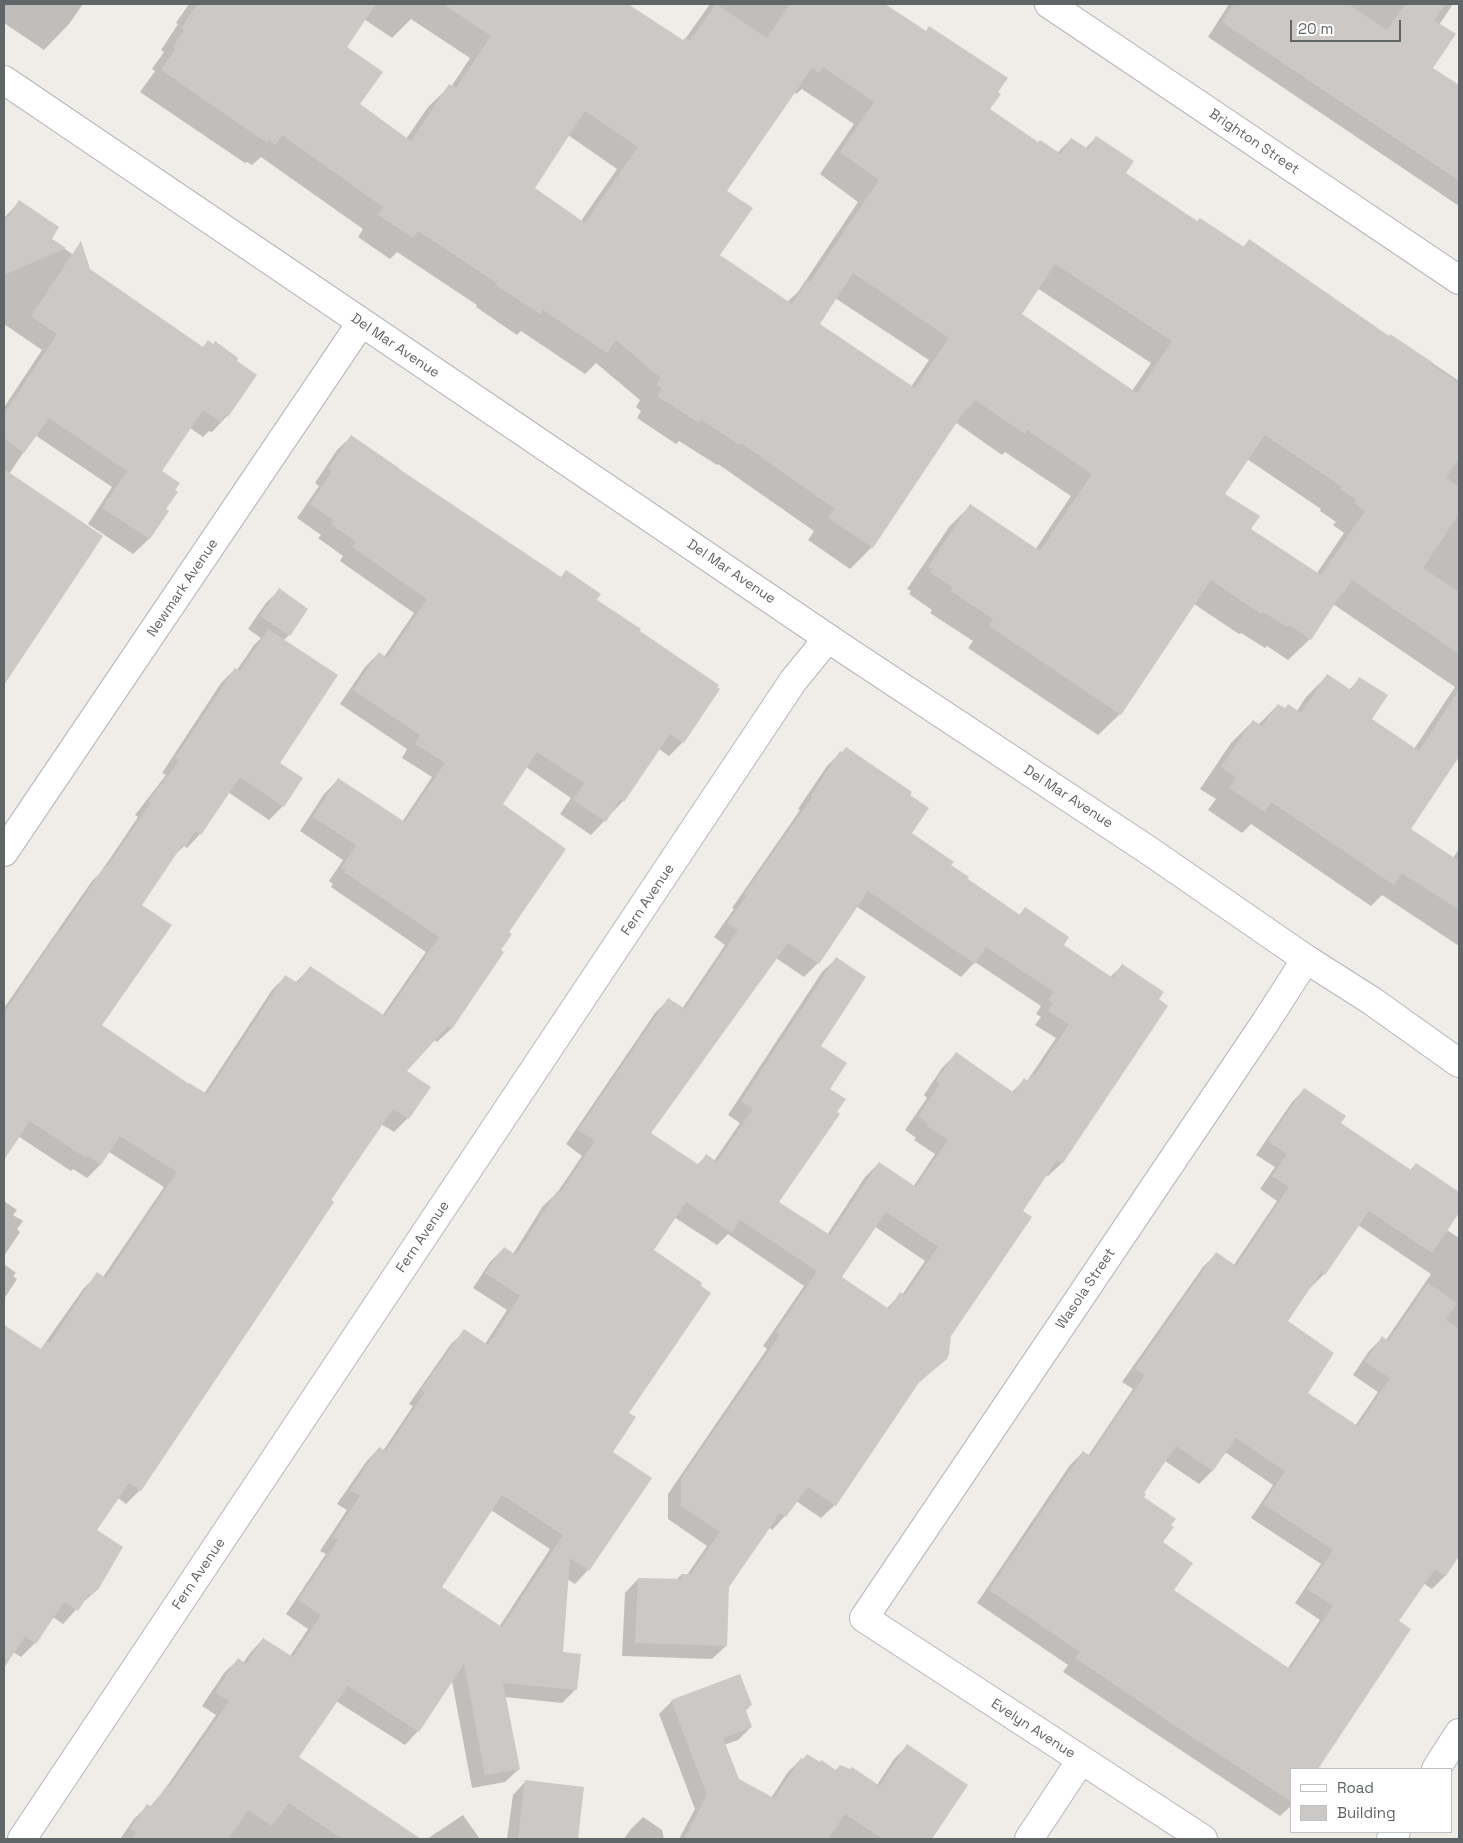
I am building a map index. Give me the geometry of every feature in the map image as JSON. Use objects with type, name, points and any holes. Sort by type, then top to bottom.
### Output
[{"type":"street","name":"Brighton Street","points":[[1049,4],[1459,280]]},
{"type":"street","name":"Del Mar Avenue","points":[[4,80],[828,638],[1140,845],[1306,959],[1372,1001],[1459,1063]]},
{"type":"street","name":"Newmark Avenue","points":[[4,852],[361,323]]},
{"type":"street","name":"Fern Avenue","points":[[22,1839],[793,681],[828,638]]},
{"type":"street","name":"Wasola Street","points":[[864,1618],[1260,1031],[1306,959]]},
{"type":"street","name":"Evelyn Avenue","points":[[864,1618],[1203,1839]]},
{"type":"street","points":[[1437,1768],[1459,1733]]},
{"type":"street","points":[[1029,1839],[1081,1760]]},
{"type":"building","points":[[197,4],[376,4],[347,47],[383,72],[360,104],[411,141],[449,84],[456,88],[491,36],[443,4],[628,4],[683,40],[685,38],[690,41],[716,4],[767,38],[790,4],[885,4],[926,31],[929,26],[1008,78],[998,92],[1001,94],[990,109],[1038,142],[1040,140],[1061,154],[1071,138],[1088,149],[1096,136],[1134,161],[1126,173],[1197,221],[1200,218],[1244,247],[1249,239],[1389,336],[1390,334],[1432,362],[1431,364],[1459,383],[1459,458],[1446,478],[1459,487],[1459,514],[1423,568],[1459,592],[1459,654],[1352,580],[1311,640],[1289,625],[1287,627],[1263,612],[1261,614],[1211,580],[1121,715],[989,626],[993,619],[951,591],[953,588],[930,572],[932,569],[928,567],[970,504],[1040,551],[1092,474],[1027,430],[1025,434],[975,400],[969,409],[967,407],[873,548],[828,518],[835,509],[741,443],[740,445],[701,420],[699,423],[657,396],[662,388],[656,385],[661,378],[616,340],[607,353],[543,310],[540,314],[418,231],[413,238],[378,215],[383,207],[282,135],[275,145],[269,140],[267,143],[161,70],[175,49],[173,47],[184,30],[181,28]],"holes":[[[823,67],[874,102],[840,152],[879,180],[810,282],[808,280],[792,304],[720,255],[753,208],[727,191],[812,68],[819,73]],[[585,111],[638,147],[585,223],[535,188]],[[1055,264],[1172,341],[1137,393],[1022,314]],[[853,273],[949,338],[915,388],[820,324]],[[1265,435],[1342,487],[1340,489],[1357,500],[1354,503],[1365,511],[1321,575],[1251,529],[1260,516],[1225,494]]]},
{"type":"building","points":[[1234,4],[1348,4],[1387,30],[1405,4],[1445,4],[1434,20],[1456,34],[1433,68],[1459,85],[1459,181],[1222,22]]},
{"type":"building","points":[[19,200],[59,227],[52,239],[66,248],[4,275],[4,223]]},
{"type":"building","points":[[81,241],[90,269],[203,347],[208,340],[213,344],[215,341],[238,358],[237,361],[257,375],[228,417],[225,415],[220,422],[203,410],[162,471],[180,483],[175,490],[178,492],[166,509],[169,511],[150,539],[102,508],[127,471],[49,418],[24,453],[4,438],[4,414],[57,334],[31,316]]},
{"type":"building","points":[[351,435],[561,577],[566,570],[601,594],[597,600],[719,685],[717,687],[720,689],[684,743],[670,734],[624,802],[620,799],[606,822],[573,800],[584,783],[537,752],[503,804],[566,849],[509,932],[512,934],[501,950],[504,952],[452,1029],[448,1026],[407,1071],[431,1087],[409,1119],[393,1109],[331,1200],[334,1202],[141,1491],[129,1483],[97,1530],[123,1547],[98,1590],[96,1589],[92,1595],[89,1594],[78,1611],[64,1602],[36,1644],[25,1636],[4,1668],[4,1325],[41,1349],[47,1341],[50,1343],[97,1272],[106,1278],[177,1172],[120,1136],[101,1165],[88,1156],[86,1158],[30,1121],[4,1160],[4,1013],[105,865],[107,867],[151,802],[148,801],[179,761],[175,758],[235,668],[240,671],[268,629],[338,675],[280,763],[303,778],[284,807],[240,777],[201,835],[196,831],[185,846],[183,844],[142,905],[172,925],[102,1025],[189,1084],[207,1094],[285,975],[298,983],[310,966],[385,1016],[439,937],[344,872],[346,870],[342,867],[356,845],[313,817],[338,778],[405,822],[445,763],[415,744],[420,735],[353,690],[379,652],[387,658],[427,599],[352,547],[356,542],[331,524],[333,520],[310,504],[332,471],[328,469]]},
{"type":"building","points":[[4,469],[103,536],[4,685]]},
{"type":"building","points":[[279,588],[308,609],[290,636],[260,616]]},
{"type":"building","points":[[1327,674],[1351,690],[1359,677],[1388,695],[1372,719],[1419,751],[1459,690],[1459,757],[1411,829],[1459,861],[1459,910],[1402,873],[1394,885],[1271,802],[1265,812],[1229,788],[1236,777],[1221,767],[1253,720],[1262,726],[1278,704],[1285,708],[1288,704],[1301,713]]},
{"type":"building","points":[[846,747],[912,792],[910,795],[929,808],[912,833],[954,862],[951,865],[969,877],[968,879],[1020,915],[1025,907],[1069,937],[1064,945],[1113,978],[1122,964],[1164,992],[1159,999],[1168,1006],[1063,1163],[1057,1160],[1023,1211],[1032,1217],[951,1336],[947,1359],[922,1378],[836,1506],[808,1487],[786,1517],[780,1513],[729,1587],[727,1646],[635,1643],[638,1578],[681,1579],[681,1574],[691,1574],[720,1532],[681,1506],[681,1479],[780,1335],[776,1332],[817,1271],[740,1220],[732,1233],[686,1202],[654,1250],[702,1283],[701,1286],[711,1293],[629,1413],[636,1417],[613,1452],[652,1478],[589,1571],[570,1558],[563,1652],[581,1654],[577,1690],[503,1683],[520,1769],[485,1775],[464,1664],[419,1732],[348,1686],[299,1757],[421,1839],[342,1839],[289,1803],[272,1826],[248,1810],[229,1839],[131,1839],[136,1832],[130,1829],[147,1804],[152,1807],[167,1785],[170,1786],[229,1701],[215,1692],[238,1658],[246,1664],[263,1638],[293,1657],[321,1615],[298,1600],[338,1540],[333,1536],[360,1496],[350,1490],[379,1447],[386,1451],[425,1392],[421,1390],[464,1329],[488,1345],[520,1296],[485,1273],[504,1247],[516,1255],[557,1191],[560,1193],[595,1141],[578,1130],[668,998],[685,1009],[738,930],[727,923],[747,895],[744,894],[813,796],[811,795],[840,751],[842,752]],"holes":[[[868,891],[975,964],[986,947],[1054,992],[1048,1000],[1053,1003],[1048,1011],[1069,1024],[1035,1075],[1033,1074],[1028,1081],[1024,1078],[1014,1093],[956,1052],[936,1081],[940,1084],[918,1116],[928,1124],[927,1126],[948,1140],[916,1187],[879,1162],[830,1235],[779,1202],[840,1114],[837,1112],[846,1099],[830,1089],[847,1063],[821,1046],[866,977],[836,957],[741,1101],[753,1109],[717,1162],[706,1154],[699,1165],[651,1133],[788,943],[819,964]],[[886,1212],[938,1247],[905,1295],[900,1292],[889,1309],[842,1277]],[[502,1495],[563,1535],[502,1627],[442,1587]]]},
{"type":"building","points":[[1304,1088],[1346,1116],[1341,1123],[1411,1170],[1416,1163],[1459,1192],[1459,1213],[1432,1253],[1369,1211],[1325,1275],[1321,1272],[1288,1321],[1334,1353],[1308,1393],[1358,1426],[1390,1378],[1365,1362],[1382,1336],[1388,1341],[1428,1283],[1457,1303],[1446,1320],[1459,1329],[1459,1556],[1446,1576],[1435,1569],[1399,1621],[1411,1629],[1319,1768],[1290,1768],[1290,1801],[1075,1658],[1080,1652],[989,1590],[1083,1451],[1090,1456],[1145,1375],[1135,1368],[1216,1252],[1236,1266],[1289,1187],[1272,1176],[1287,1154],[1268,1141]],"holes":[[[1236,1438],[1285,1471],[1263,1504],[1333,1550],[1307,1589],[1333,1606],[1290,1669],[1174,1590],[1193,1563],[1163,1542],[1174,1527],[1171,1525],[1176,1519],[1144,1497],[1146,1494],[1144,1493],[1176,1446],[1213,1471]]]},
{"type":"building","points":[[740,1674],[752,1705],[745,1708],[752,1727],[723,1738],[739,1779],[774,1798],[801,1758],[803,1759],[807,1754],[820,1762],[821,1760],[836,1770],[840,1765],[850,1769],[852,1767],[880,1786],[907,1744],[968,1785],[932,1839],[883,1839],[845,1814],[828,1839],[684,1839],[707,1795],[671,1700]]},
{"type":"building","points":[[525,1780],[584,1787],[578,1839],[518,1839]]}]
